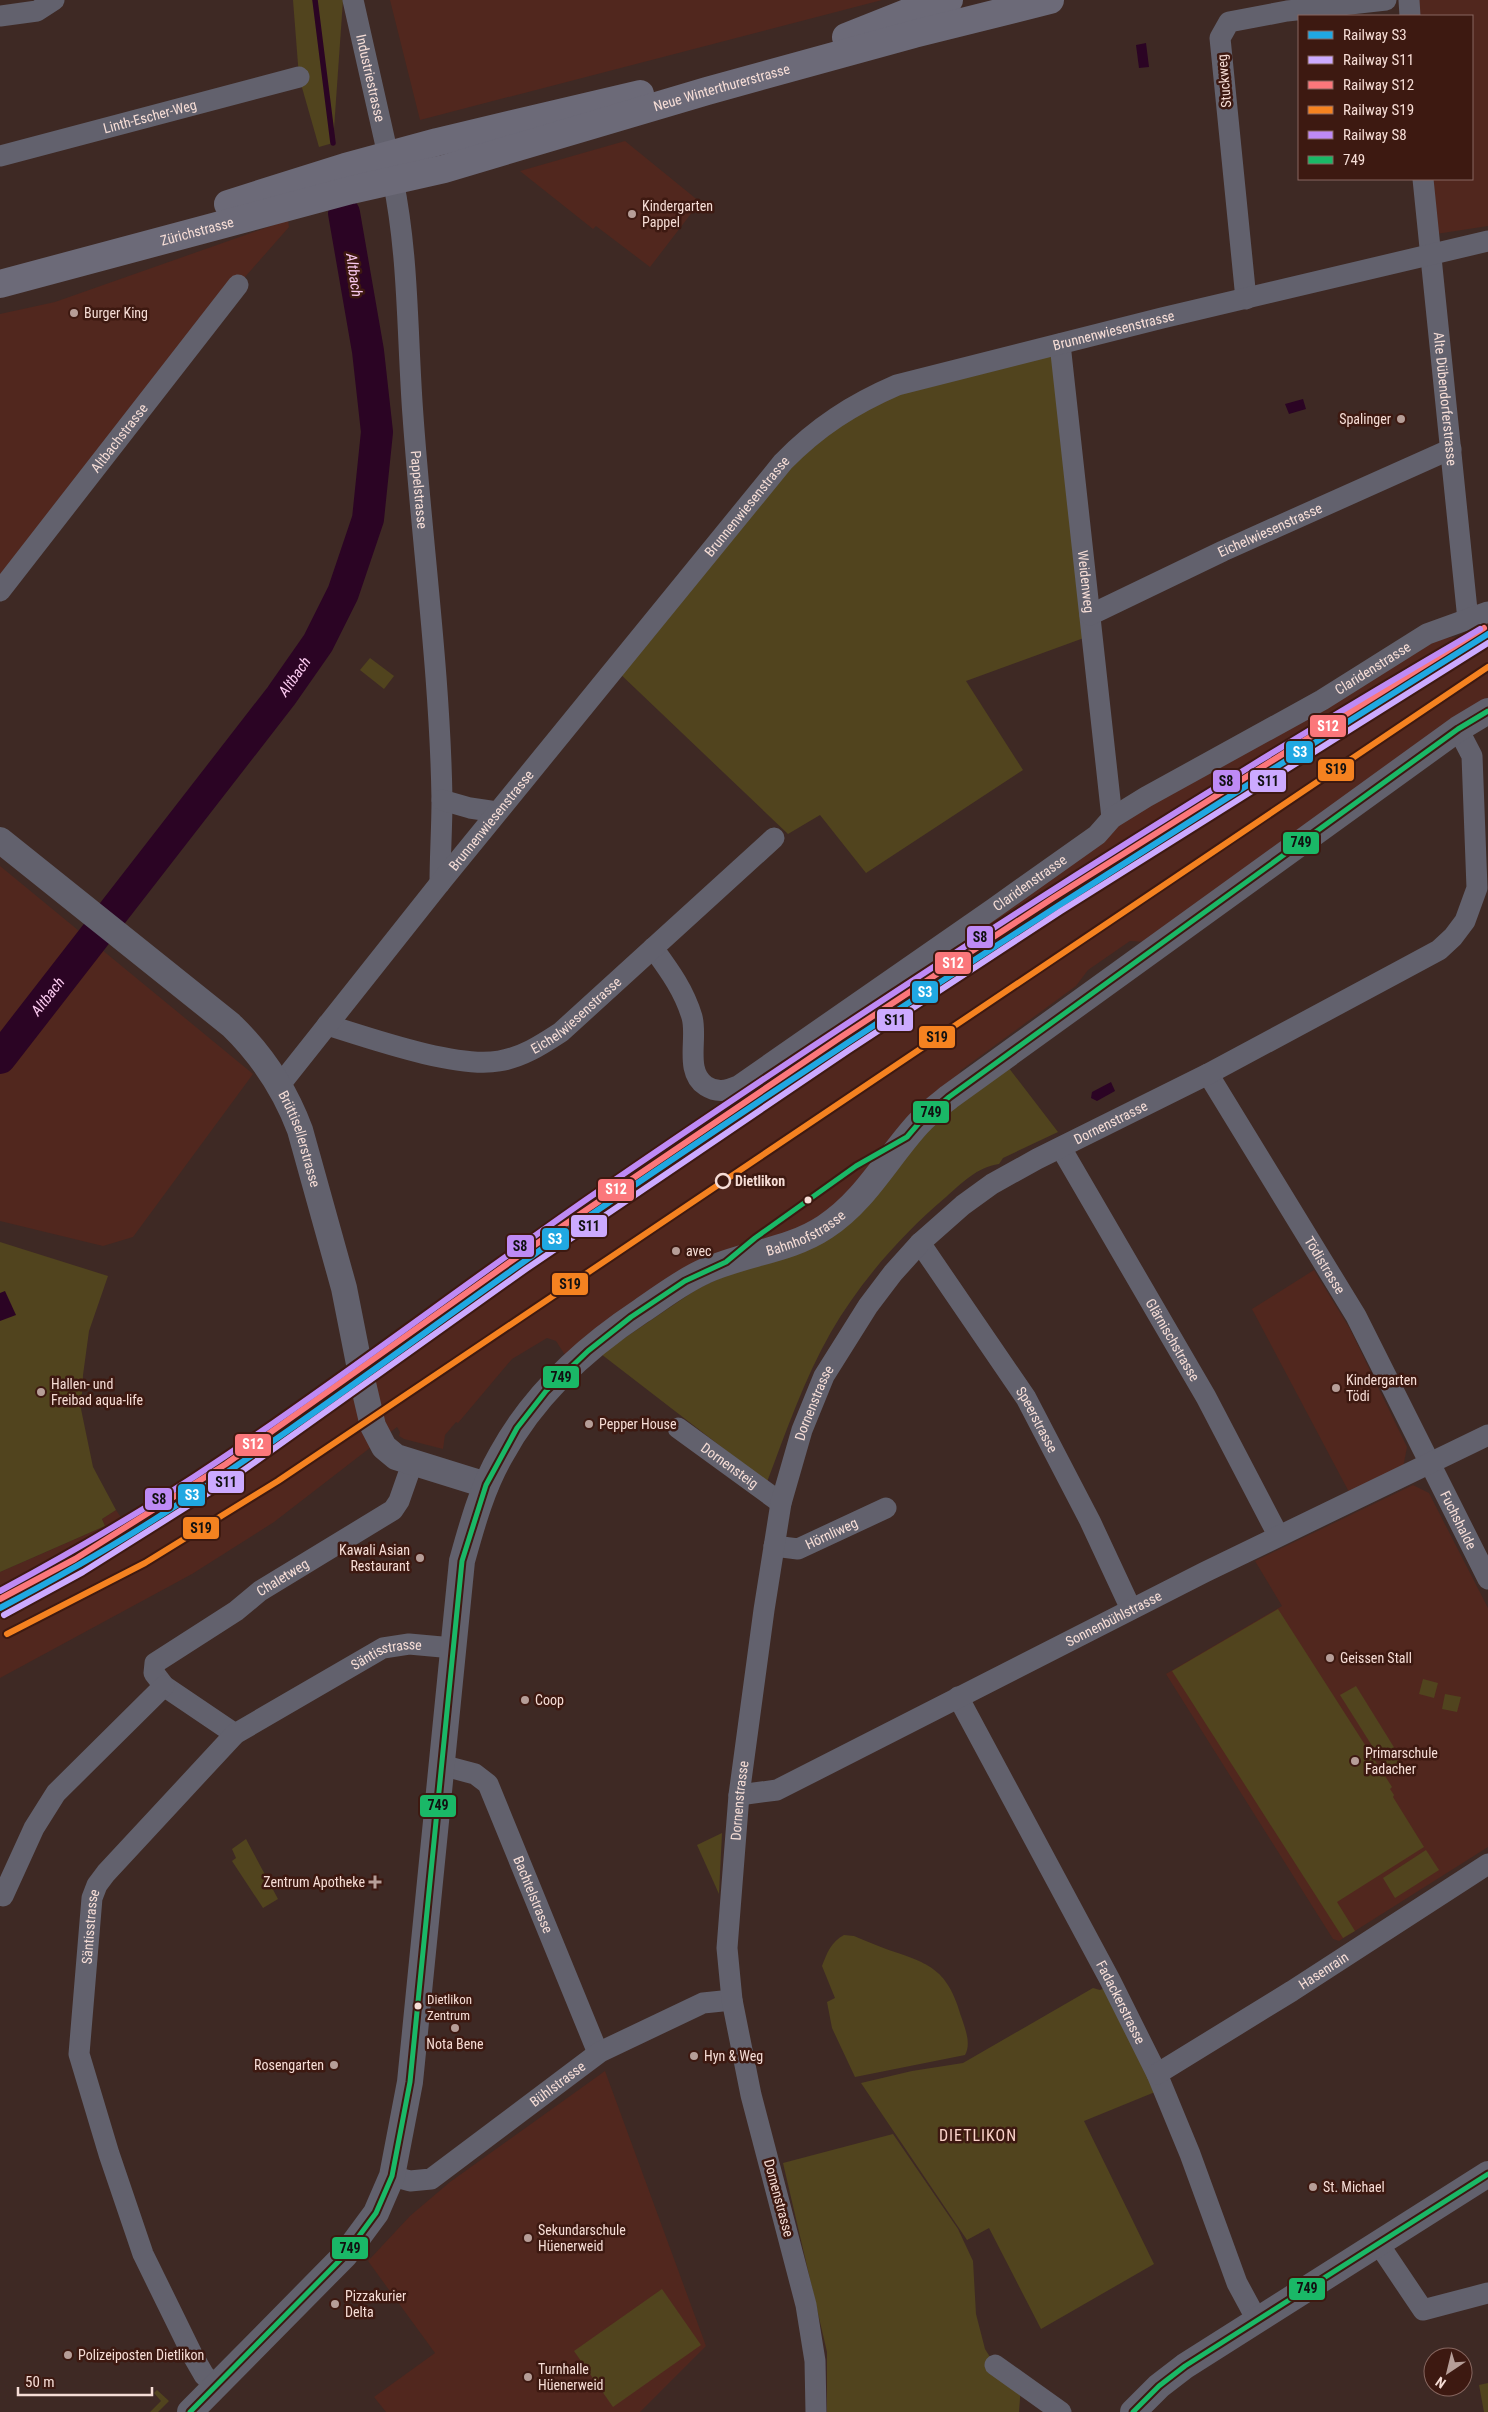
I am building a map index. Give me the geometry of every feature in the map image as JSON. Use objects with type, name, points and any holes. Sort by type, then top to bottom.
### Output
[{"type":"main road","name":"Neue Winterthurerstrasse","points":[[391,168],[642,93],[834,42],[924,6],[949,0]]},
{"type":"main road","name":"Neue Winterthurerstrasse","points":[[391,168],[444,169],[706,91],[1050,0]]},
{"type":"main road","name":"Zürichstrasse","points":[[0,266],[256,197],[345,167],[391,168]]},
{"type":"main road","name":"Zürichstrasse","points":[[0,284],[391,168]]},
{"type":"street","points":[[0,16],[37,10],[54,0]]},
{"type":"street","name":"Industriestrasse","points":[[353,0],[391,168]]},
{"type":"street","name":"Stuckweg","points":[[1246,299],[1220,38],[1229,22],[1287,11],[1386,0]]},
{"type":"street","points":[[1409,0],[1410,15]]},
{"type":"street","name":"Linth-Escher-Weg","points":[[0,156],[299,77]]},
{"type":"street","name":"Pappelstrasse","points":[[391,168],[399,210],[410,337],[413,415],[431,630],[442,800],[440,883]]},
{"type":"street","name":"Alte Dübendorferstrasse","points":[[1423,180],[1429,256],[1468,620]]},
{"type":"street","name":"Brunnenwiesenstrasse","points":[[279,1086],[497,812],[771,476],[806,438],[862,400],[897,385],[1429,256],[1446,249],[1488,241]]},
{"type":"street","name":"Altbachstrasse","points":[[0,591],[238,285]]},
{"type":"street","name":"Weidenweg","points":[[1060,344],[1112,818]]},
{"type":"street","name":"Eichelwiesenstrasse","points":[[1090,615],[1223,551],[1451,449]]},
{"type":"street","name":"Claridenstrasse","points":[[653,948],[682,989],[690,1012],[693,1025],[695,1073],[702,1083],[710,1088],[724,1091],[738,1086],[1096,835],[1112,818],[1146,797],[1322,700],[1427,634],[1488,612]]},
{"type":"street","name":"Bahnhofstrasse","points":[[190,2412],[298,2305],[350,2250],[376,2214],[392,2176],[410,2082],[462,1561],[486,1485],[517,1428],[546,1391],[588,1351],[631,1318],[692,1278],[726,1262],[798,1241],[825,1227],[852,1206],[919,1123],[949,1097],[1458,729],[1488,711]]},
{"type":"street","name":"Dornenstrasse","points":[[816,2412],[815,2360],[806,2305],[752,2095],[732,2000],[726,1948],[739,1795],[774,1546],[782,1503],[802,1430],[824,1376],[868,1306],[893,1273],[920,1244],[963,1205],[992,1184],[1208,1074],[1432,954],[1453,937],[1465,922],[1477,888],[1482,819],[1472,756],[1458,729]]},
{"type":"street","points":[[442,800],[470,808],[497,812]]},
{"type":"street","name":"Eichelwiesenstrasse","points":[[327,1025],[389,1044],[460,1061],[498,1062],[531,1051],[561,1032],[774,838]]},
{"type":"street","name":"Brüttisellerstrasse","points":[[0,840],[231,1025],[264,1062],[292,1108],[300,1130],[342,1279],[373,1426],[387,1451],[412,1464],[486,1485]]},
{"type":"street","name":"Tödistrasse","points":[[1208,1074],[1356,1316],[1430,1463]]},
{"type":"street","name":"Glärnischstrasse","points":[[1061,1148],[1206,1397],[1278,1535]]},
{"type":"street","name":"Speerstrasse","points":[[920,1244],[1026,1398],[1090,1520],[1131,1609]]},
{"type":"street","name":"Dornensteig","points":[[678,1428],[782,1503]]},
{"type":"street","name":"Sonnenbühlstrasse","points":[[739,1795],[777,1790],[958,1696],[1278,1535],[1488,1435]]},
{"type":"street","name":"Fuchshalde","points":[[1430,1463],[1488,1579]]},
{"type":"street","name":"Chaletweg","points":[[164,1686],[154,1673],[155,1663],[236,1611],[260,1591],[393,1510],[399,1501],[412,1464]]},
{"type":"street","name":"Hörnliweg","points":[[774,1546],[798,1549],[886,1508]]},
{"type":"street","name":"Säntisstrasse","points":[[215,2386],[204,2374],[193,2356],[143,2254],[109,2154],[80,2054],[92,1904],[98,1885],[235,1734],[383,1648],[409,1644],[453,1648]]},
{"type":"street","points":[[3,1896],[34,1828],[56,1793],[164,1686],[235,1734]]},
{"type":"street","name":"Fadackerstrasse","points":[[958,1696],[1110,1980],[1157,2074],[1197,2172],[1237,2283],[1257,2320]]},
{"type":"street","name":"Bachtelstrasse","points":[[441,1765],[475,1774],[488,1784],[598,2053]]},
{"type":"street","name":"Hasenrain","points":[[1157,2074],[1292,1991],[1488,1864]]},
{"type":"street","name":"Bühlstrasse","points":[[392,2176],[410,2181],[431,2180],[598,2053],[703,2002],[732,2000]]},
{"type":"street","points":[[1133,2412],[1173,2374],[1488,2174]]},
{"type":"street","points":[[1378,2243],[1423,2310],[1488,2293]]},
{"type":"street","points":[[995,2365],[1061,2412]]},
{"type":"shaded area","points":[[293,0],[343,0],[333,143],[319,147],[299,77]]},
{"type":"shaded area","points":[[390,0],[882,0],[420,120]]},
{"type":"shaded area","points":[[1419,0],[1488,0],[1488,226],[1436,234],[1432,180],[1473,180],[1473,15],[1420,15]]},
{"type":"shaded area","points":[[1146,43],[1149,67],[1139,68],[1136,45]]},
{"type":"shaded area","name":"Kindergarten Pappel","points":[[625,141],[700,202],[650,267],[596,226],[593,229],[520,171]]},
{"type":"shaded area","points":[[288,220],[289,227],[238,285],[0,591],[0,314],[55,302]]},
{"type":"shaded area","points":[[1060,344],[1092,635],[966,681],[1023,770],[866,873],[820,815],[788,834],[616,670],[765,483],[862,400]]},
{"type":"shaded area","points":[[1303,399],[1306,409],[1289,414],[1285,404]]},
{"type":"shaded area","points":[[1488,619],[1488,699],[1146,942],[1130,941],[1088,970],[1076,986],[960,1071],[959,1077],[833,1209],[565,1355],[556,1341],[547,1338],[512,1359],[458,1423],[456,1422],[445,1435],[443,1449],[404,1439],[399,1436],[400,1432],[397,1427],[274,1522],[192,1574],[0,1678],[0,1572],[105,1526],[102,1519],[116,1510],[126,1525],[150,1511],[248,1445],[1141,810],[1438,638],[1459,637]]},
{"type":"shaded area","points":[[370,658],[394,676],[384,689],[360,670]]},
{"type":"shaded area","points":[[0,866],[253,1074],[133,1237],[103,1246],[0,1221]]},
{"type":"shaded area","points":[[1005,1063],[1058,1132],[1003,1158],[999,1164],[984,1168],[970,1176],[913,1227],[882,1260],[842,1313],[821,1350],[796,1406],[767,1482],[601,1354],[697,1289],[737,1270],[814,1241],[924,1127]]},
{"type":"shaded area","points":[[1111,1082],[1115,1091],[1097,1101],[1091,1098],[1092,1092]]},
{"type":"shaded area","name":"Hallen- und Freibad aqua-life","points":[[0,1242],[108,1276],[89,1331],[81,1409],[93,1467],[116,1510],[102,1519],[105,1526],[0,1572]]},
{"type":"shaded area","name":"Kindergarten Tödi","points":[[1314,1270],[1350,1329],[1407,1447],[1403,1468],[1349,1492],[1252,1309]]},
{"type":"shaded area","points":[[5,1291],[16,1315],[0,1321],[0,1293]]},
{"type":"shaded area","name":"Primarschule Fadacher","points":[[1413,1485],[1429,1493],[1488,1608],[1488,1847],[1339,1941],[1333,1939],[1166,1674],[1282,1606],[1255,1561]]},
{"type":"shaded area","points":[[1278,1609],[1392,1787],[1390,1789],[1394,1795],[1393,1797],[1424,1847],[1337,1902],[1355,1931],[1343,1938],[1172,1671]]},
{"type":"shaded area","points":[[1423,1679],[1438,1683],[1434,1698],[1419,1694]]},
{"type":"shaded area","points":[[1356,1686],[1400,1757],[1398,1764],[1388,1771],[1340,1695]]},
{"type":"shaded area","points":[[1445,1694],[1461,1697],[1457,1712],[1442,1709]]},
{"type":"shaded area","points":[[722,1833],[719,1894],[697,1845]]},
{"type":"shaded area","points":[[246,1839],[278,1899],[263,1908],[232,1861],[236,1858],[232,1849]]},
{"type":"shaded area","points":[[1426,1850],[1439,1870],[1395,1898],[1383,1878]]},
{"type":"shaded area","points":[[844,1935],[854,1936],[915,1959],[936,1971],[951,1989],[957,2002],[968,2042],[965,2055],[855,2077],[832,2028],[827,2002],[835,1998],[822,1966],[833,1944]]},
{"type":"shaded area","points":[[1093,1988],[1100,1990],[1105,1988],[1155,2092],[1084,2121],[1154,2264],[1041,2329],[989,2228],[967,2240],[861,2083],[912,2071],[963,2063]]},
{"type":"shaded area","name":"Sekundarschule Hüenerweid","points":[[605,2071],[706,2346],[640,2412],[386,2412],[374,2397],[435,2353],[368,2261],[410,2216],[450,2182]]},
{"type":"shaded area","points":[[893,2134],[958,2229],[973,2261],[976,2314],[985,2349],[995,2365],[1021,2385],[1019,2412],[827,2412],[827,2352],[783,2163]]},
{"type":"shaded area","points":[[662,2289],[701,2345],[613,2407],[574,2351]]},
{"type":"shaded area","points":[[1488,2383],[1488,2412],[1484,2412],[1479,2385]]},
{"type":"shaded area","points":[[157,2390],[169,2401],[158,2412],[150,2412],[161,2401],[154,2393]]},
{"type":"waterway","name":"Altbach","points":[[315,0],[333,143]]},
{"type":"waterway","name":"Altbach","points":[[0,1058],[281,696],[318,643],[343,593],[368,519],[377,432],[368,351],[344,213]]},
{"type":"rail line","name":"S12","points":[[0,1599],[75,1559],[226,1464],[517,1257],[841,1037],[1053,898],[1484,628]]},
{"type":"rail line","name":"S8","points":[[0,1591],[112,1528],[221,1459],[314,1395],[590,1197],[919,976],[1254,764],[1480,629]]},
{"type":"rail line","name":"S3","points":[[0,1608],[98,1554],[211,1483],[322,1407],[540,1250],[705,1137],[1150,847],[1488,634]]},
{"type":"rail line","name":"S11","points":[[4,1615],[83,1572],[234,1477],[526,1269],[849,1050],[1061,911],[1488,643]]},
{"type":"rail line","name":"S19","points":[[7,1634],[145,1563],[278,1481],[1488,667]]},
{"type":"transit line","name":"749","points":[[190,2412],[345,2255],[376,2213],[392,2176],[410,2082],[462,1561],[486,1485],[517,1428],[546,1391],[588,1351],[631,1317],[685,1281],[726,1262],[755,1238],[856,1166],[907,1137],[919,1123],[949,1097],[1458,729],[1488,711]]},
{"type":"transit line","name":"749","points":[[1133,2412],[1159,2386],[1185,2366],[1488,2174]]},
{"type":"place","name":"Kindergarten Pappel","points":[[632,214]]},
{"type":"place","name":"Burger King","points":[[74,313]]},
{"type":"place","name":"Spalinger","points":[[1401,419]]},
{"type":"place","name":"Dietlikon","points":[[723,1181]]},
{"type":"place","name":"avec","points":[[676,1251]]},
{"type":"place","name":"Kindergarten Tödi","points":[[1336,1388]]},
{"type":"place","name":"Hallen- und Freibad aqua-life","points":[[41,1392]]},
{"type":"place","name":"Pepper House","points":[[589,1424]]},
{"type":"place","name":"Kawali Asian Restaurant","points":[[420,1558]]},
{"type":"place","name":"Geissen Stall","points":[[1330,1658]]},
{"type":"place","name":"Coop","points":[[525,1700]]},
{"type":"place","name":"Primarschule Fadacher","points":[[1355,1761]]},
{"type":"place","name":"Zentrum Apotheke","points":[[375,1882]]},
{"type":"place","name":"Dietlikon Zentrum","points":[[418,2006]]},
{"type":"place","name":"Nota Bene","points":[[455,2028]]},
{"type":"place","name":"Hyn & Weg","points":[[694,2056]]},
{"type":"place","name":"Rosengarten","points":[[334,2065]]},
{"type":"place","name":"St. Michael","points":[[1313,2187]]},
{"type":"place","name":"Sekundarschule Hüenerweid","points":[[528,2238]]},
{"type":"place","name":"Pizzakurier Delta","points":[[335,2304]]},
{"type":"place","name":"Polizeiposten Dietlikon","points":[[68,2355]]},
{"type":"place","name":"Turnhalle Hüenerweid","points":[[528,2377]]},
{"type":"district","name":"DIETLIKON","points":[[978,2135]]}]
